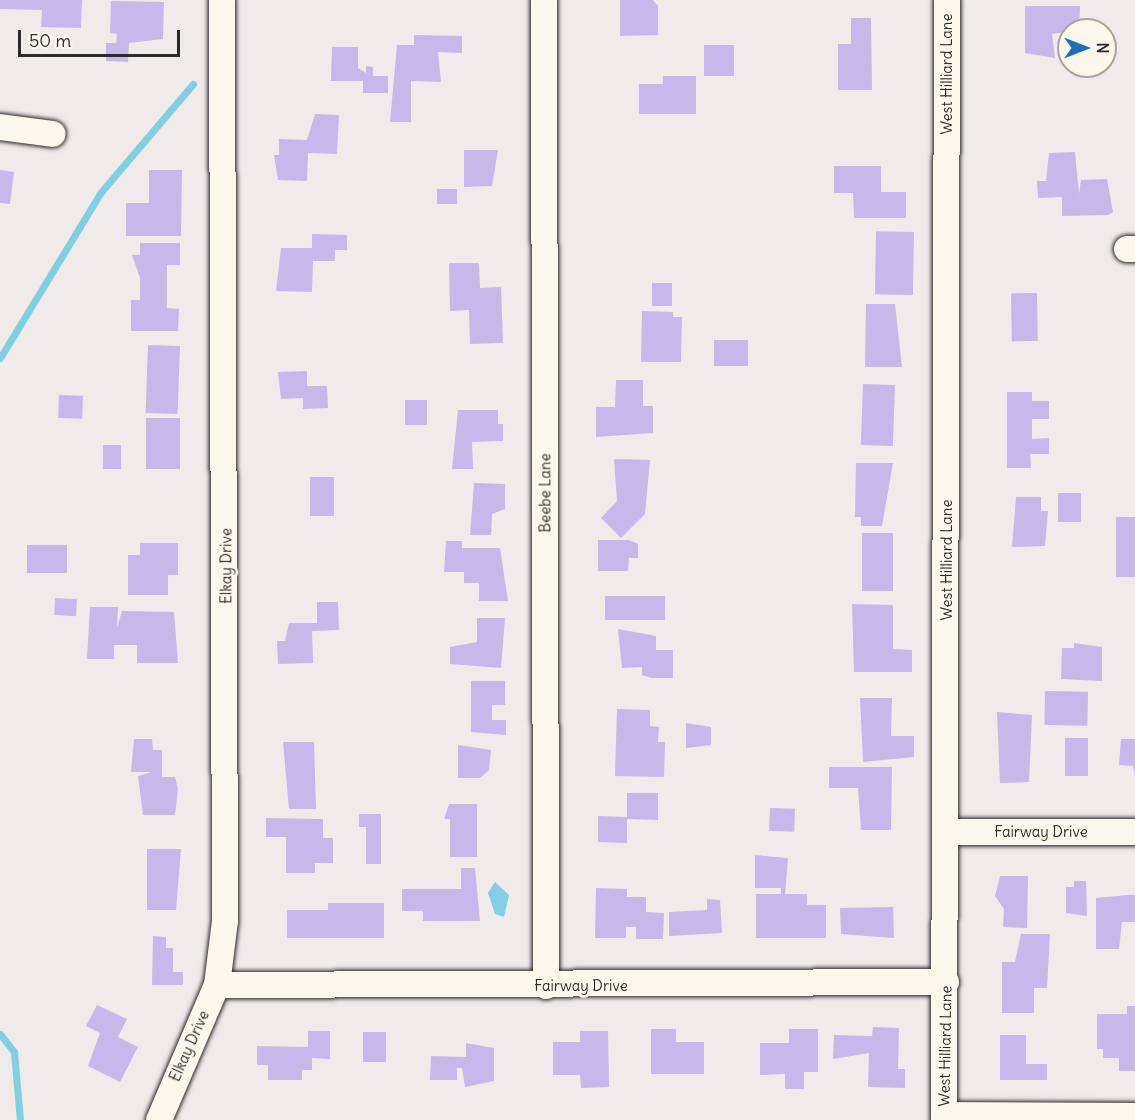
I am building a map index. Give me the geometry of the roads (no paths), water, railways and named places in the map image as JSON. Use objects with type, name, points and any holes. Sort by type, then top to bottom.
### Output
[{"type":"street","name":"Elkay Drive","points":[[159,1120],[217,985],[225,898],[222,0]]},
{"type":"street","name":"Beebe Lane","points":[[544,0],[546,986]]},
{"type":"street","name":"West Hilliard Lane","points":[[944,1118],[947,832],[947,0]]},
{"type":"street","points":[[0,127],[53,134]]},
{"type":"street","name":"Fairway Drive","points":[[947,832],[1135,832]]},
{"type":"street","name":"Fairway Drive","points":[[217,985],[546,986],[946,982]]},
{"type":"street","points":[[944,1118],[1135,1116]]},
{"type":"water","points":[[495,882],[509,895],[504,917],[495,914],[488,893]]},
{"type":"waterway","points":[[0,358],[101,192],[193,84]]},
{"type":"waterway","points":[[0,1034],[14,1052],[20,1120]]}]
